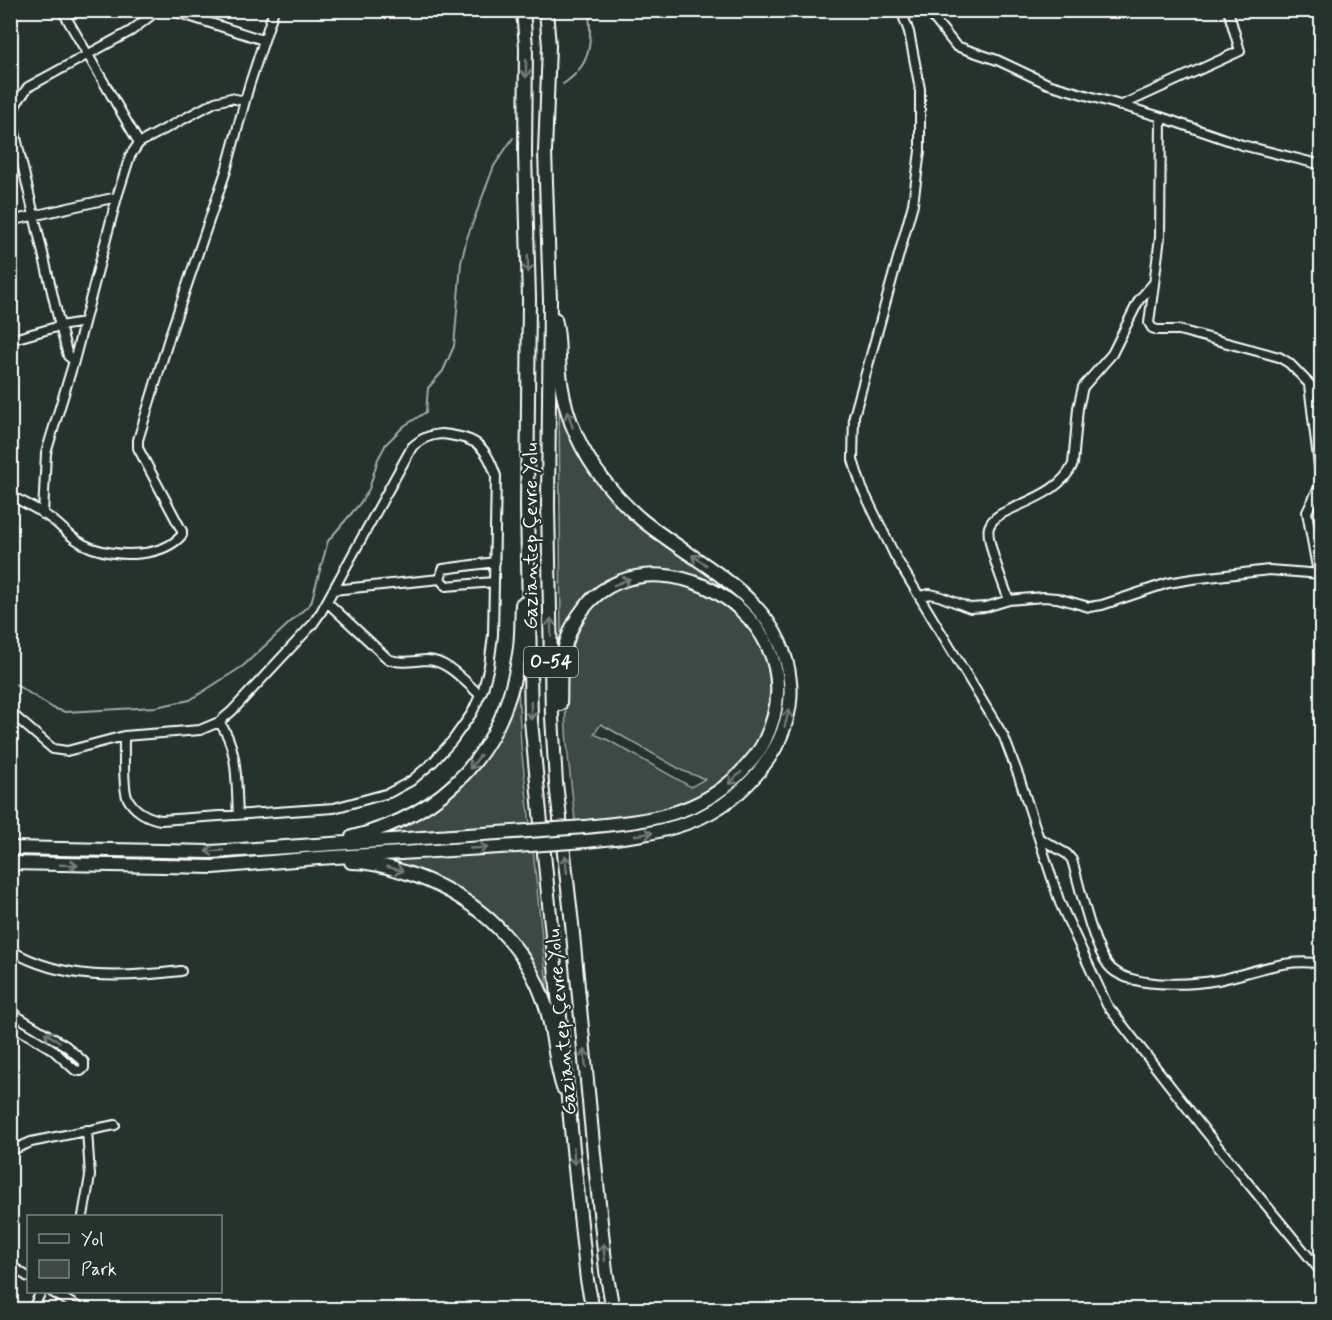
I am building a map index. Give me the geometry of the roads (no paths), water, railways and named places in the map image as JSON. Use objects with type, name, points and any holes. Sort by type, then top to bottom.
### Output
[{"type":"highway","name":"Gaziantep Çevre Yolu","points":[[523,10],[526,47],[525,154],[529,299],[528,568],[531,721],[587,1280],[593,1310]]},
{"type":"highway","name":"Gaziantep Çevre Yolu","points":[[546,10],[549,46],[545,152],[550,300],[548,562],[552,717],[556,783],[605,1259],[613,1310]]},
{"type":"highway","points":[[274,863],[318,858],[586,841],[664,831],[700,819],[733,798],[762,768],[774,751],[787,718],[791,687],[788,666],[773,629],[755,605],[722,576],[643,520],[609,488],[573,429],[562,394],[558,329],[550,300]]},
{"type":"highway","points":[[273,848],[351,837],[392,825],[435,801],[461,779],[494,733],[510,694],[519,653],[522,604],[528,568]]},
{"type":"highway","points":[[10,848],[181,852],[273,848],[585,827],[642,821],[674,814],[708,799],[724,788],[749,765],[769,733],[774,718],[778,690],[777,676],[765,640],[748,617],[712,588],[670,576],[644,575],[631,578],[600,593],[586,605],[576,620],[562,655],[556,783]]},
{"type":"highway","points":[[10,863],[213,867],[354,861],[390,867],[430,880],[452,891],[491,920],[526,961],[537,982],[550,1020],[557,1072],[570,1111]]},
{"type":"street","points":[[62,10],[138,143]]},
{"type":"street","points":[[74,361],[67,353],[34,216],[14,124],[16,104],[28,87],[131,30],[159,10]]},
{"type":"street","points":[[170,10],[263,40]]},
{"type":"street","points":[[10,496],[43,514],[76,540],[92,548],[128,554],[150,553],[177,541],[182,535],[182,531],[138,448],[138,440],[170,335],[226,171],[273,10]]},
{"type":"street","points":[[901,10],[909,32],[920,89],[920,151],[913,204],[854,416],[853,460],[862,488],[876,520],[1004,737],[1060,903],[1107,1005],[1206,1132],[1322,1273]]},
{"type":"street","points":[[927,10],[956,46],[997,60],[1048,84],[1161,117],[1242,145],[1322,165]]},
{"type":"street","points":[[1120,106],[1240,51],[1228,10]]},
{"type":"street","points":[[43,514],[46,453],[74,361],[130,156],[138,143],[215,102],[231,98],[245,101]]},
{"type":"street","points":[[1161,117],[1160,237],[1149,323],[1157,330],[1179,330],[1279,357],[1289,363],[1322,398]]},
{"type":"street","points":[[10,221],[117,197]]},
{"type":"street","points":[[1009,600],[988,539],[988,528],[994,519],[1055,487],[1071,470],[1078,408],[1083,387],[1112,354],[1139,300],[1154,284]]},
{"type":"street","points":[[10,340],[84,322]]},
{"type":"street","points":[[920,596],[930,594],[939,596],[970,608],[986,607],[1009,600],[1042,597],[1057,598],[1089,607],[1102,605],[1168,583],[1192,579],[1269,570],[1320,574],[1307,512],[1321,483],[1309,386]]},
{"type":"street","points":[[10,712],[53,749],[67,751],[124,736],[200,730],[219,722],[312,625],[327,602],[412,447],[421,439],[442,434],[468,438],[479,443],[496,476],[495,615],[491,656],[480,695],[464,726],[433,762],[411,781],[389,794],[334,808],[161,820],[150,818],[142,813],[127,797],[124,736]]},
{"type":"street","points":[[440,579],[443,569],[495,562]]},
{"type":"street","points":[[440,579],[446,586],[494,582]]},
{"type":"street","points":[[333,591],[440,579]]},
{"type":"street","points":[[327,602],[384,657],[398,662],[437,662],[449,668],[480,695]]},
{"type":"street","points":[[219,722],[232,748],[238,815]]},
{"type":"street","points":[[1039,838],[1067,854],[1072,860],[1095,939],[1106,963],[1114,972],[1125,978],[1193,983],[1218,980],[1275,964],[1302,961],[1322,964]]},
{"type":"street","points":[[10,950],[56,968],[97,976],[142,976],[181,971]]},
{"type":"street","points":[[10,1011],[66,1046],[84,1062],[84,1068],[76,1071],[52,1049],[10,1024]]},
{"type":"street","points":[[10,1150],[31,1142],[115,1125]]},
{"type":"street","points":[[83,1215],[90,1176],[87,1130]]},
{"type":"street","points":[[10,1265],[27,1276]]},
{"type":"street","points":[[32,1310],[40,1293]]},
{"type":"street","points":[[54,1293],[83,1310]]},
{"type":"waterway","points":[[563,84],[580,68],[588,52],[589,10]]},
{"type":"waterway","points":[[10,681],[53,708],[65,712],[156,707],[190,700],[243,666],[311,603],[328,541],[369,489],[378,459],[386,444],[404,426],[426,412],[428,388],[443,371],[454,346],[461,263],[467,238],[494,166],[513,138]]}]
